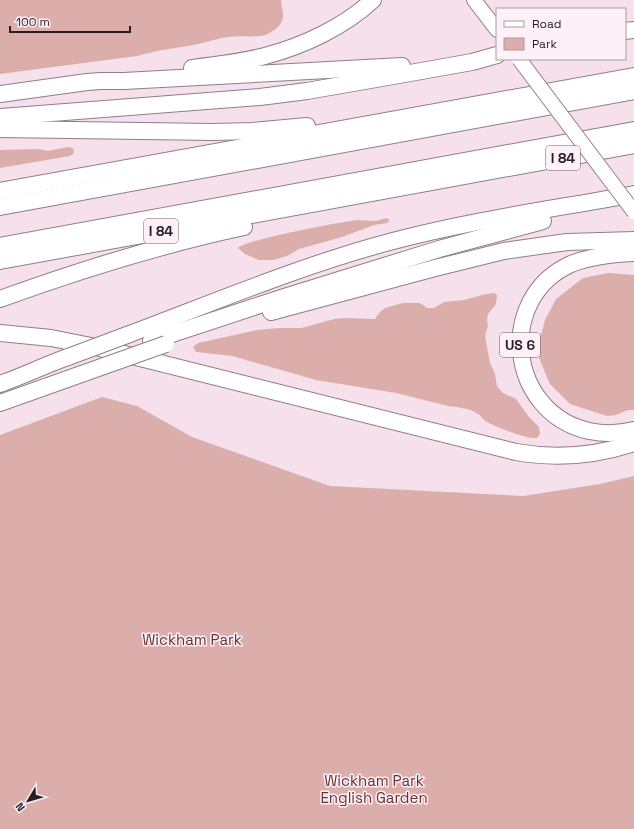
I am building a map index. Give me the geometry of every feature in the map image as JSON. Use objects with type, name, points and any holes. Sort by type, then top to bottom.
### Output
[{"type":"highway","points":[[0,94],[121,76],[217,65],[266,56],[292,47],[325,32],[357,14],[373,0]]},
{"type":"highway","points":[[101,80],[124,81],[399,66],[492,56]]},
{"type":"highway","points":[[0,117],[260,97],[368,81],[472,62],[492,56]]},
{"type":"highway","points":[[0,191],[634,76]]},
{"type":"highway","points":[[0,207],[634,91]]},
{"type":"highway","points":[[0,129],[212,132],[252,131],[311,125],[348,128]]},
{"type":"highway","points":[[0,246],[634,130]]},
{"type":"highway","name":"I 84","points":[[0,261],[634,145]]},
{"type":"highway","points":[[0,384],[40,367],[299,270],[373,247],[450,228],[634,194]]},
{"type":"highway","points":[[0,403],[158,342],[284,297],[460,243],[540,221],[616,205],[634,198]]},
{"type":"highway","points":[[0,299],[112,260],[195,238],[276,220],[323,202]]},
{"type":"highway","points":[[158,342],[493,253],[562,243],[634,240]]},
{"type":"highway","name":"US 6","points":[[634,253],[604,255],[585,260],[564,268],[550,278],[541,287],[529,306],[522,325],[520,341],[523,366],[528,380],[539,399],[554,415],[573,426],[595,432],[612,433],[634,430]]},
{"type":"highway","points":[[0,333],[51,338],[96,346],[516,452],[547,456],[570,456],[604,452],[634,443]]},
{"type":"highway","points":[[0,397],[98,365]]},
{"type":"highway","points":[[0,376],[40,367]]},
{"type":"main road","points":[[474,0],[496,29]]},
{"type":"main road","points":[[520,60],[634,212]]},
{"type":"green space","points":[[0,0],[281,0],[283,16],[279,25],[265,35],[224,38],[137,56],[0,74]]},
{"type":"green space","points":[[68,147],[73,148],[74,152],[70,156],[0,168],[0,150],[38,149],[48,151]]},
{"type":"green space","points":[[386,218],[390,220],[387,223],[374,225],[342,237],[299,249],[287,256],[274,260],[259,260],[245,254],[238,248],[245,244],[295,231],[348,221],[376,221]]},
{"type":"green space","points":[[608,273],[634,275],[634,410],[628,410],[616,415],[607,416],[570,404],[550,384],[536,351],[536,342],[542,332],[545,320],[556,299],[583,278]]},
{"type":"green space","points":[[495,293],[497,295],[496,304],[488,314],[488,326],[485,336],[490,363],[495,374],[497,386],[503,393],[516,399],[529,417],[539,427],[540,434],[537,438],[519,435],[497,427],[486,421],[475,412],[460,407],[448,406],[396,393],[316,380],[232,356],[196,352],[193,347],[198,343],[257,330],[302,328],[334,319],[375,319],[385,308],[403,303],[420,303],[427,308],[434,308],[444,302],[464,300]]},
{"type":"green space","name":"Wickham Park","points":[[102,397],[137,406],[192,437],[330,486],[523,496],[600,484],[634,476],[634,829],[0,829],[0,435]]},
{"type":"park label","name":"Wickham Park English Garden","points":[[374,788]]}]
